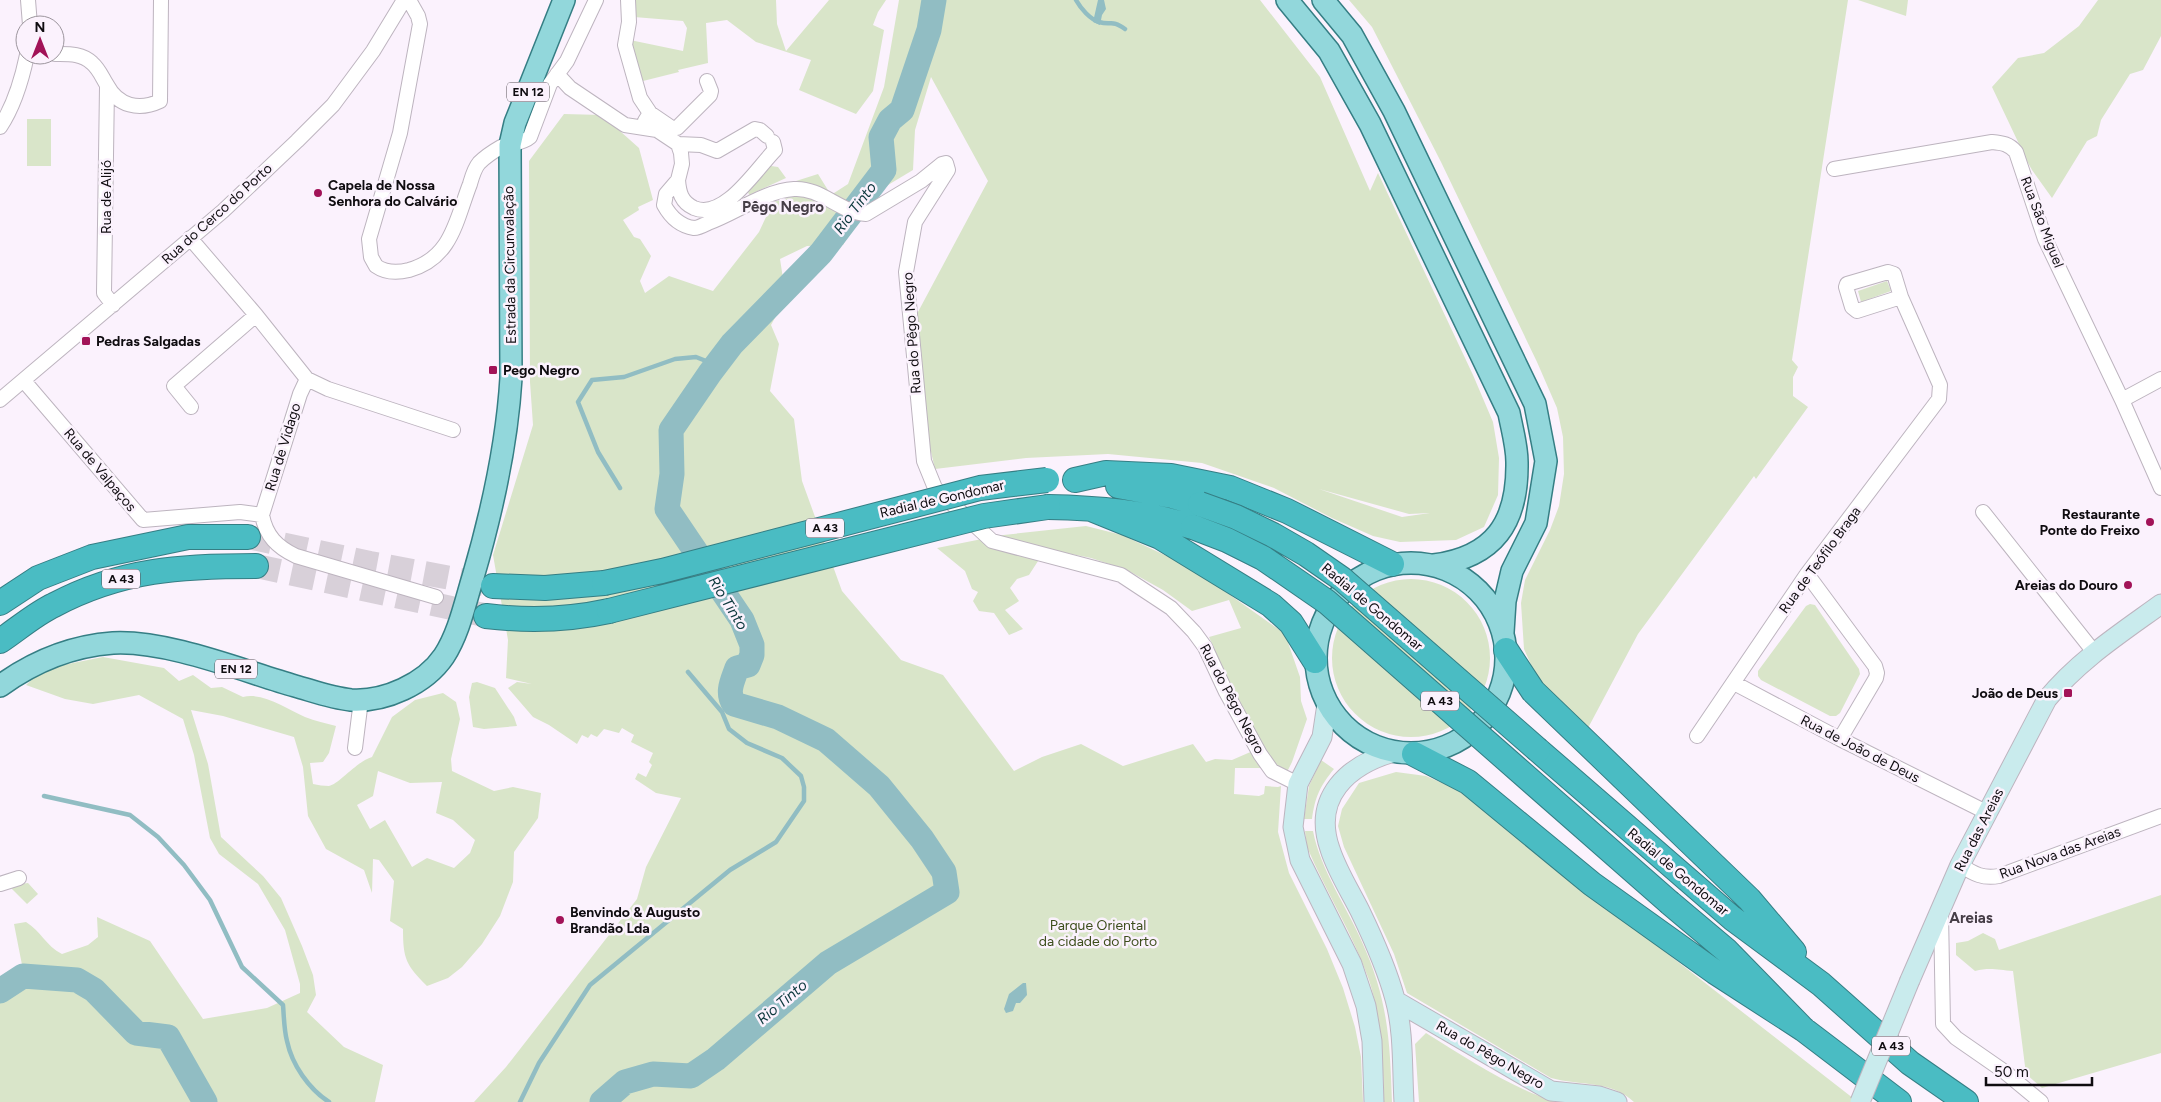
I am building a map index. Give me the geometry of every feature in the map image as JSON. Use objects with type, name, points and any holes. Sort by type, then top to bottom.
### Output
[{"type":"highway","points":[[1075,480],[1106,473],[1171,476],[1230,488],[1287,511],[1392,564]]},
{"type":"highway","name":"Radial de Gondomar","points":[[493,586],[545,588],[604,583],[662,571],[980,488],[1048,480],[1075,480],[1142,490],[1200,504],[1236,517],[1273,535],[1306,554],[1342,579],[1685,879],[1732,918],[1821,984],[1910,1063],[1966,1102]]},
{"type":"highway","name":"Radial de Gondomar","points":[[486,616],[548,620],[580,617],[610,611],[984,516],[1048,508],[1091,509],[1133,512],[1165,518],[1192,527],[1227,540],[1263,558],[1327,602],[1727,951],[1803,1029],[1899,1102]]},
{"type":"highway","points":[[1091,509],[1160,537],[1271,605],[1291,623],[1315,661]]},
{"type":"highway","name":"A 43","points":[[0,602],[38,578],[92,557],[188,537],[248,537]]},
{"type":"highway","name":"A 43","points":[[0,641],[54,605],[102,584],[148,571],[194,566],[256,566]]},
{"type":"highway","points":[[1505,641],[1533,691],[1748,899],[1821,984]]},
{"type":"highway","points":[[1404,753],[1468,782],[1592,884],[1715,972],[1803,1029]]},
{"type":"main road","name":"Estrada da Circunvalação","points":[[0,686],[16,674],[64,652],[114,643],[177,651],[335,698],[360,700],[388,696],[407,687],[426,675],[444,657],[455,636],[485,536],[504,445],[512,378],[510,144],[515,123],[564,0]]},
{"type":"main road","points":[[1287,0],[1329,51],[1370,124],[1509,413],[1517,461],[1516,488],[1510,514],[1499,534],[1480,552],[1454,562],[1434,565]]},
{"type":"main road","points":[[1323,0],[1352,35],[1394,111],[1535,404],[1546,461],[1536,522],[1512,571],[1506,600],[1506,669],[1498,698],[1481,722],[1458,741],[1430,751],[1404,753],[1371,744],[1346,728],[1327,704],[1317,676],[1315,661],[1318,636],[1324,618],[1340,593],[1364,574],[1392,564],[1414,563],[1434,565],[1451,571],[1476,588],[1494,611],[1505,641]]},
{"type":"street","points":[[28,0],[29,15]]},
{"type":"street","points":[[65,55],[80,56],[92,62],[102,75],[107,87],[123,103],[131,106],[151,106],[160,101],[161,0]]},
{"type":"street","name":"Rua do Cerco do Porto","points":[[0,400],[235,200],[332,105],[373,51],[404,0]]},
{"type":"street","points":[[409,0],[418,16],[420,24],[400,133],[369,240],[371,257],[376,266],[386,271],[400,272],[428,262],[448,241],[456,225],[475,169],[492,153],[510,144],[524,142],[530,137],[550,84],[566,61],[596,0]]},
{"type":"street","points":[[628,0],[629,22],[625,45],[640,98],[650,113],[672,128],[677,128],[710,95],[708,81]]},
{"type":"street","points":[[0,127],[6,118],[25,65]]},
{"type":"street","points":[[557,74],[570,88],[625,125],[643,126],[657,130],[678,144],[701,145],[717,151],[755,129],[760,130],[770,139],[776,150],[741,189],[727,201],[714,208],[699,210],[691,207],[679,194],[678,180]]},
{"type":"street","name":"Rua de Alijó","points":[[107,87],[104,293],[113,305]]},
{"type":"street","points":[[643,126],[650,113]]},
{"type":"street","name":"Rua São Miguel","points":[[1834,169],[1992,142],[2011,146],[2016,152],[2045,238],[2122,400],[2161,488]]},
{"type":"street","name":"Rua do Pêgo Negro","points":[[678,144],[682,164],[678,180],[666,194],[664,205],[670,215],[681,223],[695,228],[725,217],[771,195],[793,189],[815,193],[862,214],[872,212],[920,181],[942,164],[946,163],[949,166],[915,222],[906,272],[924,461],[934,488],[992,541],[1121,575],[1171,608],[1194,632],[1205,647],[1226,692],[1260,754],[1272,771],[1298,784]]},
{"type":"street","points":[[190,238],[256,315],[307,379],[328,389],[453,430]]},
{"type":"street","name":"Rua de Teófilo Braga","points":[[1697,736],[1808,574],[1939,399],[1940,385],[1901,297]]},
{"type":"street","points":[[191,407],[174,386],[256,315]]},
{"type":"street","name":"Rua de Vidago","points":[[262,515],[300,394],[307,379]]},
{"type":"street","points":[[2122,400],[2161,379]]},
{"type":"street","name":"Rua de Valpaços","points":[[24,381],[143,520],[222,512],[262,515]]},
{"type":"street","points":[[1983,512],[2094,652]]},
{"type":"street","points":[[262,515],[264,525],[278,546],[296,556],[436,596]]},
{"type":"street","points":[[1808,574],[1875,666],[1877,673],[1876,678],[1840,739]]},
{"type":"street","name":"Rua das Areias","points":[[1860,1102],[1960,865],[2047,699],[2063,679],[2094,652],[2161,604]]},
{"type":"street","name":"Rua de João de Deus","points":[[1734,683],[1840,739],[1988,813]]},
{"type":"street","points":[[355,748],[360,700]]},
{"type":"street","points":[[1327,704],[1322,738],[1298,784],[1293,827],[1300,860],[1352,964],[1366,1006],[1372,1041],[1374,1102]]},
{"type":"street","points":[[1404,753],[1373,758],[1341,781],[1333,795],[1327,812],[1326,827],[1330,850],[1380,952],[1396,1001],[1401,1041],[1404,1102]]},
{"type":"street","name":"Rua Nova das Areias","points":[[1960,865],[1975,875],[1988,878],[1999,876],[2161,816]]},
{"type":"street","points":[[0,884],[19,878]]},
{"type":"street","points":[[1941,911],[1943,1024],[1956,1038],[2005,1072],[2041,1102]]},
{"type":"street","name":"Rua do Pêgo Negro","points":[[1396,1001],[1551,1091],[1599,1096],[1617,1102]]},
{"type":"green space","points":[[632,0],[776,0],[777,24],[786,51],[829,0],[886,0],[878,12],[873,25],[884,30],[873,91],[856,114],[799,90],[811,60],[756,42],[727,20],[706,23],[708,63],[639,82],[630,40],[683,51],[687,28],[683,21],[634,17]]},
{"type":"green space","name":"Parque Oriental da cidade do Porto","points":[[899,0],[1260,0],[1320,77],[1370,191],[1378,173],[1473,375],[1493,422],[1499,458],[1498,495],[1484,527],[1456,540],[1400,542],[1373,536],[1332,518],[1274,488],[1202,463],[1108,454],[1026,458],[935,469],[928,439],[911,325],[988,181],[931,77],[915,130],[913,170],[883,188],[865,205],[843,245],[807,246],[780,259],[786,298],[771,325],[779,344],[770,391],[794,419],[802,481],[842,591],[901,660],[943,675],[1014,771],[1042,757],[1081,744],[1123,766],[1193,744],[1206,762],[1215,759],[1232,760],[1255,750],[1263,768],[1235,768],[1234,794],[1259,796],[1264,794],[1265,786],[1281,786],[1278,832],[1289,873],[1327,949],[1343,988],[1355,1027],[1361,1057],[1363,1102],[474,1102],[506,1067],[637,899],[646,867],[681,798],[656,793],[635,779],[638,773],[646,777],[652,765],[649,762],[653,753],[631,742],[634,735],[622,728],[619,733],[604,729],[597,737],[591,734],[588,738],[582,735],[577,744],[549,725],[533,717],[508,688],[517,682],[532,684],[506,678],[508,640],[493,555],[533,425],[530,382],[529,161],[564,114],[602,115],[639,148],[653,200],[638,207],[639,210],[623,220],[634,237],[640,239],[651,256],[640,281],[645,293],[669,276],[713,291],[759,232],[773,202],[788,198],[796,181],[818,174],[831,195],[848,184],[884,87]],"holes":[[[1319,489],[1409,514],[1430,513],[1402,517]]]},
{"type":"green space","points":[[1349,0],[1848,0],[1792,360],[1798,367],[1793,377],[1793,396],[1808,407],[1756,479],[1754,476],[1638,634],[1588,728],[1537,678],[1524,649],[1521,603],[1525,580],[1550,530],[1559,506],[1564,474],[1563,437],[1557,408],[1537,362],[1441,162],[1372,27]]},
{"type":"green space","points":[[1858,0],[1908,0],[1906,16]]},
{"type":"green space","points":[[2098,0],[2161,0],[2161,36],[2143,70],[2130,74],[2101,120],[2097,136],[2087,141],[2052,198],[2032,170],[2018,145],[1992,87],[2018,58],[2044,53],[2079,26]]},
{"type":"green space","points":[[27,119],[51,119],[51,166],[27,166]]},
{"type":"green space","points":[[768,161],[771,166],[778,167],[786,178],[749,195],[747,188]]},
{"type":"green space","points":[[1887,281],[1891,291],[1861,302],[1858,291]]},
{"type":"green space","points":[[1086,526],[1122,535],[1171,558],[1216,585],[1285,634],[1300,677],[1301,701],[1307,719],[1287,772],[1273,763],[1234,694],[1209,637],[1241,628],[1229,600],[1192,611],[1163,590],[1127,570],[1091,558],[994,536]]},
{"type":"green space","points":[[982,539],[1040,558],[1029,575],[1017,579],[1010,588],[1019,601],[1005,610],[1023,629],[1009,635],[994,613],[979,611],[973,601],[978,592],[972,589],[965,571],[937,548]]},
{"type":"green space","points":[[1411,579],[1441,585],[1467,602],[1484,628],[1490,658],[1484,688],[1467,714],[1441,731],[1411,737],[1381,731],[1355,714],[1338,688],[1332,658],[1338,628],[1355,602],[1381,585]]},
{"type":"green space","points":[[1810,604],[1815,605],[1859,669],[1860,674],[1840,713],[1836,716],[1830,716],[1761,680],[1758,676],[1758,671],[1806,606]]},
{"type":"green space","points":[[103,657],[164,668],[179,681],[193,675],[211,688],[222,687],[243,697],[251,696],[267,699],[305,717],[336,726],[329,753],[323,762],[310,763],[313,784],[327,786],[338,781],[360,763],[372,757],[392,717],[415,700],[443,693],[456,702],[460,719],[451,759],[452,771],[494,791],[513,787],[541,793],[538,818],[514,852],[513,882],[500,916],[482,944],[462,967],[448,978],[427,986],[407,961],[403,929],[390,921],[394,881],[379,860],[373,859],[372,893],[364,870],[326,849],[308,816],[303,767],[294,737],[223,716],[191,710],[208,764],[221,837],[263,876],[281,898],[313,975],[316,995],[307,1012],[344,1047],[383,1065],[375,1102],[0,1102],[0,985],[23,970],[14,924],[26,922],[56,951],[62,954],[88,945],[98,937],[97,917],[150,941],[203,1019],[267,1008],[300,993],[300,984],[285,930],[258,884],[219,854],[210,838],[194,755],[183,719],[139,695],[93,704],[65,699],[26,685],[43,669]],"holes":[[[378,771],[410,783],[442,782],[436,813],[453,820],[475,840],[470,853],[454,868],[427,858],[412,867],[385,820],[370,829],[357,805],[373,796]]]},
{"type":"green space","points":[[477,682],[495,688],[514,717],[517,726],[484,729],[473,727],[469,697],[472,683]]},
{"type":"green space","points":[[1321,760],[1334,769],[1319,792],[1312,819],[1304,819],[1309,786]]},
{"type":"green space","points":[[1396,772],[1426,776],[1456,789],[1858,1102],[1634,1102],[1625,1095],[1605,1087],[1551,1078],[1407,993],[1394,954],[1344,847],[1338,826],[1342,809],[1359,783]]},
{"type":"green space","points":[[1305,831],[1313,831],[1322,860],[1334,888],[1356,928],[1371,963],[1386,1021],[1392,1102],[1384,1102],[1379,1025],[1369,980],[1363,963],[1307,847]]},
{"type":"green space","points":[[28,883],[38,894],[27,904],[10,887],[11,885]]},
{"type":"green space","points":[[2161,895],[2161,1053],[2042,1088],[2026,1074],[2013,971],[1990,969],[1975,971],[1956,955],[1956,943],[1968,941],[1983,933],[1995,939],[1999,950]]},
{"type":"green space","points":[[1426,1033],[1505,1080],[1555,1102],[1419,1102],[1415,1044]]},
{"type":"water","points":[[1098,0],[1104,0],[1106,9],[1102,15],[1100,25],[1093,22]]},
{"type":"water","points":[[1023,983],[1026,983],[1027,995],[1020,1003],[1016,1003],[1013,1011],[1006,1013],[1004,1009],[1009,994]]},
{"type":"waterway","name":"Rio Tinto","points":[[602,1102],[625,1082],[653,1074],[691,1076],[716,1059],[828,963],[947,892],[944,872],[922,839],[879,786],[826,740],[778,717],[734,704],[730,690],[732,682],[737,668],[748,665],[752,655],[752,645],[742,620],[667,509],[672,474],[671,430],[732,344],[821,253],[884,170],[881,137],[890,120],[902,110],[929,30],[934,0]]},
{"type":"waterway","points":[[1076,0],[1092,19],[1103,23],[1114,23],[1125,29]]},
{"type":"waterway","points":[[620,488],[598,452],[578,402],[592,380],[624,377],[675,359],[696,357],[716,365]]},
{"type":"waterway","points":[[520,1102],[539,1063],[590,985],[730,870],[776,842],[804,801],[804,787],[801,776],[782,758],[747,743],[729,729],[722,712],[688,672]]},
{"type":"waterway","points":[[44,796],[130,815],[158,837],[184,865],[210,900],[242,967],[283,1005],[286,1037],[293,1059],[302,1076],[329,1102]]},
{"type":"waterway","name":"Rio Tinto","points":[[0,991],[23,976],[77,980],[94,990],[136,1033],[168,1037],[205,1102]]},
{"type":"tunnel","points":[[248,537],[370,563],[493,586]]},
{"type":"tunnel","points":[[256,566],[484,615]]},
{"type":"place","name":"Capela de Nossa Senhora do Calvário","points":[[318,193]]},
{"type":"place","name":"Pedras Salgadas","points":[[86,341]]},
{"type":"place","name":"Pego Negro","points":[[493,370]]},
{"type":"place","name":"Restaurante Ponte do Freixo","points":[[2150,522]]},
{"type":"place","name":"Areias do Douro","points":[[2128,585]]},
{"type":"place","name":"João de Deus","points":[[2068,693]]},
{"type":"place","name":"Benvindo & Augusto Brandão Lda","points":[[560,920]]},
{"type":"district","name":"Pêgo Negro","points":[[783,207]]},
{"type":"district","name":"Areias","points":[[1971,918]]}]
